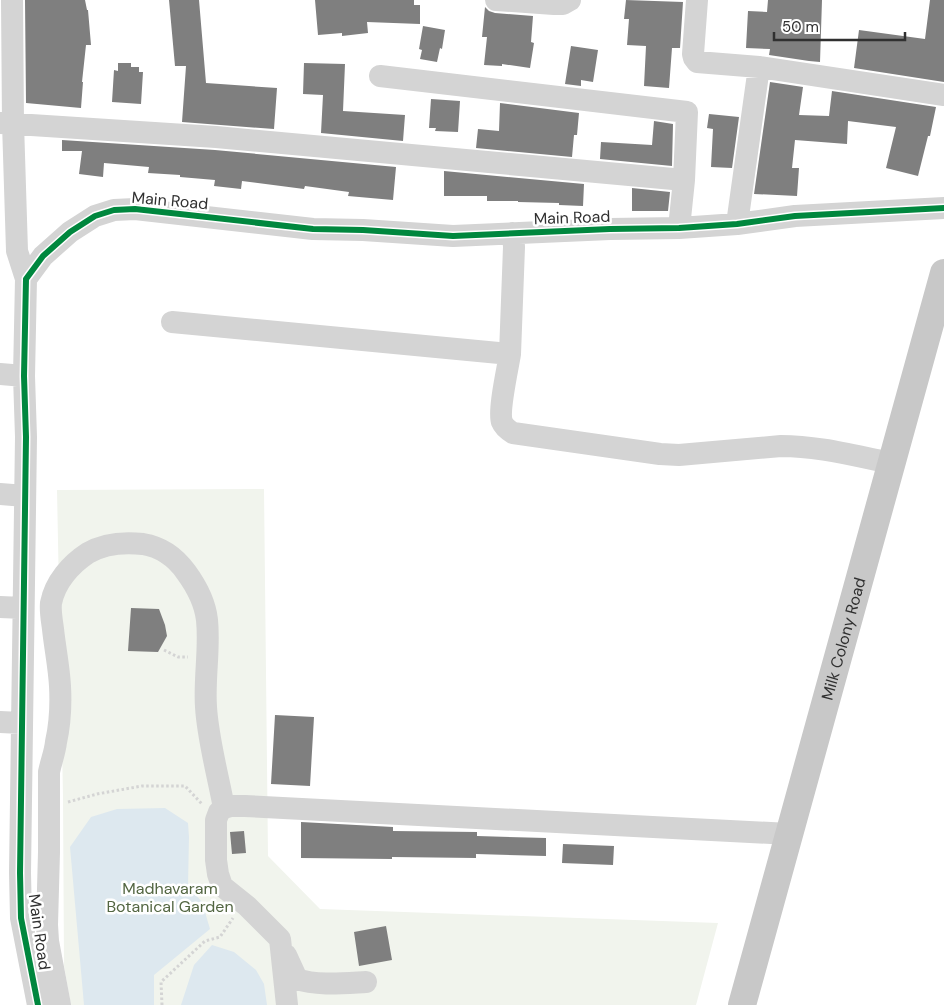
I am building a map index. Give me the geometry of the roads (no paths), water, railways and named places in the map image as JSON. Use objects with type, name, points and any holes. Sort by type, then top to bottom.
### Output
[{"type":"main road","name":"Milk Colony Road","points":[[742,1005],[944,273]]},
{"type":"street","points":[[0,0],[12,0],[7,123],[8,251],[26,279]]},
{"type":"street","points":[[496,0],[554,4],[563,4],[570,0]]},
{"type":"street","points":[[696,0],[693,54],[697,62],[759,67],[944,96]]},
{"type":"street","points":[[738,224],[759,67]]},
{"type":"street","points":[[380,76],[688,112],[679,228]]},
{"type":"street","points":[[7,123],[216,137],[684,180]]},
{"type":"street","name":"Main Road","points":[[38,1005],[22,918],[10,872],[11,722],[24,629],[26,279],[44,256],[70,232],[95,216],[114,210],[135,210],[313,229],[453,236],[679,228],[738,224],[795,216],[944,208]]},
{"type":"street","points":[[513,233],[510,354],[501,413],[503,424],[508,430],[660,454],[679,455],[796,446],[892,463]]},
{"type":"street","points":[[172,322],[510,354]]},
{"type":"street","points":[[0,374],[24,376]]},
{"type":"street","points":[[0,494],[25,496]]},
{"type":"street","points":[[60,1005],[48,941],[47,925],[49,772],[56,744],[60,705],[60,687],[51,604],[62,577],[74,563],[89,552],[108,545],[129,542],[150,546],[167,553],[182,566],[196,586],[203,603],[207,619],[206,708],[220,814],[216,860],[222,886],[242,902],[280,939],[296,979],[312,983],[366,982]]},
{"type":"street","points":[[0,607],[23,608]]},
{"type":"street","points":[[220,814],[231,806],[245,806],[789,834]]},
{"type":"street","points":[[280,939],[287,1005]]},
{"type":"park label","name":"Madhavaram Botanical Garden","points":[[170,897]]}]
